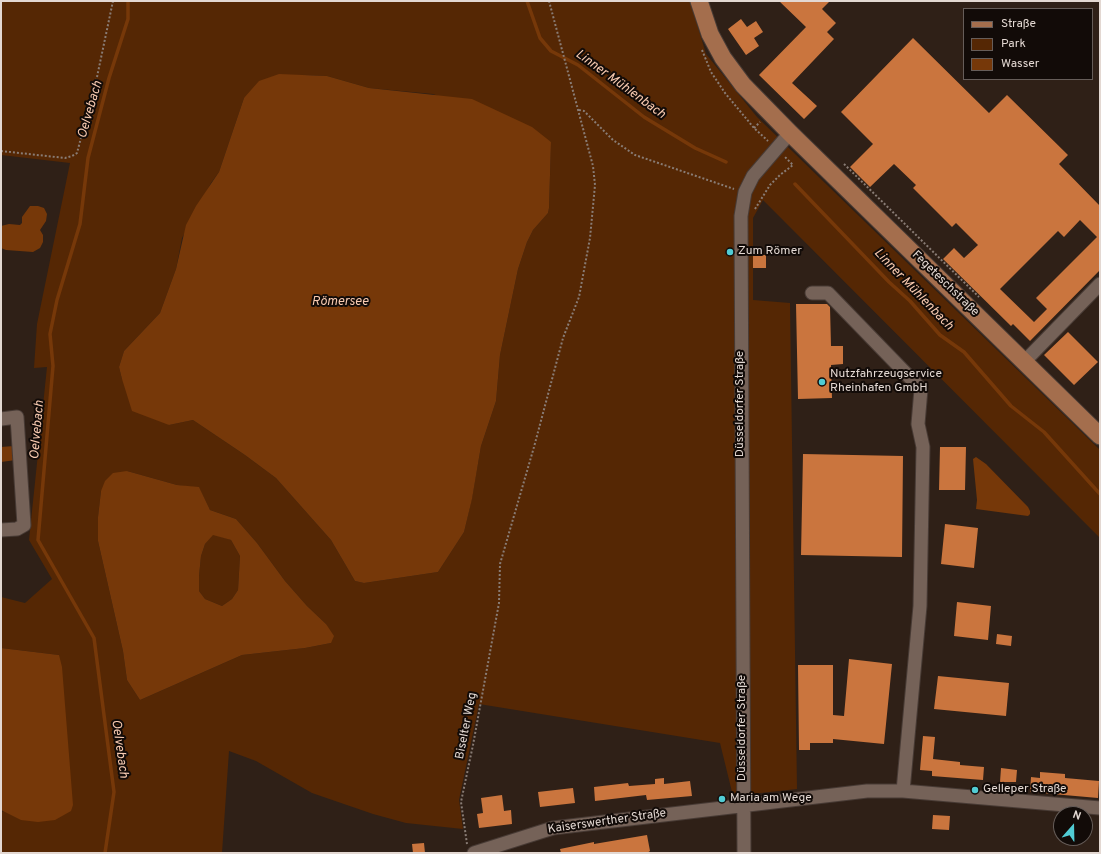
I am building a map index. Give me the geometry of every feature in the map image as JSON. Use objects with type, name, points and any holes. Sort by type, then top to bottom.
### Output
[{"type":"main road","points":[[699,1],[710,34],[723,58],[743,85],[790,133]]},
{"type":"main road","name":"Fegeteschstraße","points":[[790,133],[1100,436]]},
{"type":"street","name":"Düsseldorfer Straße","points":[[744,853],[741,216],[746,192],[753,176],[790,133]]},
{"type":"street","points":[[1024,362],[1100,284]]},
{"type":"street","points":[[812,292],[828,293],[921,389],[918,424],[923,447],[920,606],[903,791]]},
{"type":"street","points":[[1,419],[17,417],[24,525],[17,529],[1,530]]},
{"type":"street","points":[[743,805],[866,791],[903,791],[1100,808]]},
{"type":"street","name":"Kaiserswerther Straße","points":[[470,849],[553,828],[743,805]]},
{"type":"path","points":[[1,151],[31,153],[65,158],[77,153],[96,83],[113,1]]},
{"type":"path","name":"Biselter Weg","points":[[470,849],[461,802],[499,603],[500,564],[534,447],[563,338],[579,297],[590,238],[595,185],[593,166],[579,110],[549,1]]},
{"type":"path","points":[[579,110],[584,111],[613,140],[635,155],[746,192]]},
{"type":"path","points":[[753,213],[770,185],[793,165],[776,148]]},
{"type":"path","points":[[842,163],[979,297]]},
{"type":"green space","points":[[1,1],[690,1],[706,54],[757,117],[1100,450],[1100,538],[763,200],[753,218],[753,300],[790,303],[797,789],[733,796],[720,743],[479,704],[459,800],[463,829],[406,823],[373,814],[312,793],[256,761],[229,751],[222,853],[1,853],[1,810],[3,812],[59,655],[1,648],[1,597],[25,603],[52,579],[29,540],[47,367],[34,368],[37,324],[70,163],[1,155]],"holes":[[[304,75],[327,76],[369,88],[433,94],[551,142],[548,213],[533,230],[527,242],[518,269],[500,355],[496,401],[481,446],[472,498],[464,532],[438,572],[364,583],[355,581],[331,540],[276,478],[193,420],[169,425],[122,379],[119,367],[124,351],[160,313],[176,269],[182,238],[211,183],[219,172],[244,98]],[[127,471],[177,485],[199,488],[210,510],[236,519],[257,543],[285,581],[307,606],[326,624],[331,643],[305,648],[242,655],[140,700],[127,680],[123,651],[98,541],[98,517],[101,491]]]},
{"type":"green space","points":[[213,534],[231,540],[240,556],[238,590],[232,599],[222,606],[205,599],[199,591],[201,556],[205,544]]},
{"type":"water","name":"Römersee","points":[[279,74],[327,76],[369,88],[472,99],[532,127],[551,142],[548,213],[533,230],[527,242],[518,269],[500,355],[496,401],[481,446],[472,499],[464,532],[438,572],[364,583],[355,581],[331,540],[276,478],[193,420],[169,425],[132,411],[119,367],[124,351],[160,313],[176,269],[186,225],[196,206],[219,172],[244,98],[259,81]]},
{"type":"water","points":[[30,206],[44,208],[47,214],[46,221],[40,230],[43,235],[43,242],[40,248],[33,252],[6,250],[1,248],[1,226],[9,224],[20,225],[22,223],[22,217]]},
{"type":"water","points":[[14,446],[16,460],[1,462],[1,447]]},
{"type":"water","points":[[976,457],[986,464],[1028,507],[1030,514],[1028,516],[976,509],[977,500],[973,459]]},
{"type":"water","points":[[127,471],[177,485],[199,487],[210,510],[236,519],[257,543],[285,581],[307,606],[326,624],[334,636],[331,643],[305,648],[242,655],[140,700],[127,680],[123,651],[98,541],[98,517],[101,491],[105,481],[113,473]],"holes":[[[213,535],[231,540],[240,556],[238,590],[232,599],[222,606],[205,599],[199,591],[201,556],[205,544]]]},
{"type":"water","points":[[1,648],[59,655],[62,667],[73,805],[71,811],[55,820],[38,822],[21,820],[1,810]]},
{"type":"building","points":[[779,1],[830,1],[822,9],[836,23],[827,32],[834,39],[792,83],[817,106],[804,119],[759,75],[806,27]]},
{"type":"building","points":[[741,19],[747,27],[756,21],[763,32],[754,38],[759,46],[746,55],[728,29]]},
{"type":"building","points":[[913,38],[989,113],[1007,95],[1068,155],[1059,164],[1100,206],[1100,270],[1030,341],[1013,324],[1011,326],[943,259],[954,248],[964,258],[978,245],[956,223],[952,227],[913,188],[916,185],[894,164],[870,187],[850,167],[873,144],[841,112]],"holes":[[[1080,220],[1097,237],[1036,298],[1047,309],[1034,322],[1000,289],[1058,231],[1064,237]]]},
{"type":"building","points":[[753,255],[766,255],[766,268],[753,268]]},
{"type":"building","points":[[796,304],[827,304],[830,307],[831,346],[843,346],[843,364],[831,365],[832,398],[798,399]]},
{"type":"building","points":[[1068,332],[1098,362],[1074,385],[1044,355]]},
{"type":"building","points":[[940,447],[966,447],[965,490],[939,490]]},
{"type":"building","points":[[803,454],[903,456],[902,557],[801,555]]},
{"type":"building","points":[[945,524],[978,528],[974,568],[941,564]]},
{"type":"building","points":[[957,602],[991,606],[988,640],[954,636]]},
{"type":"building","points":[[997,634],[1012,636],[1011,646],[996,644]]},
{"type":"building","points":[[849,659],[892,664],[884,744],[833,739],[833,743],[810,743],[810,750],[799,750],[798,665],[833,665],[833,715],[844,716]]},
{"type":"building","points":[[938,676],[1009,683],[1006,716],[934,709]]},
{"type":"building","points":[[923,736],[935,737],[933,759],[960,762],[960,765],[984,767],[983,780],[932,776],[932,771],[920,770]]},
{"type":"building","points":[[1001,768],[1017,770],[1016,782],[1000,782]]},
{"type":"building","points":[[1040,772],[1065,774],[1065,778],[1099,781],[1098,798],[1030,792],[1031,777],[1040,778]]},
{"type":"building","points":[[664,778],[664,784],[690,781],[692,796],[647,800],[646,795],[595,801],[594,787],[628,783],[629,786],[655,784],[655,779]]},
{"type":"building","points":[[573,788],[575,803],[540,807],[538,792]]},
{"type":"building","points":[[502,795],[504,811],[511,810],[512,824],[479,828],[477,814],[483,813],[481,798]]},
{"type":"building","points":[[933,815],[950,816],[949,830],[932,829]]},
{"type":"building","points":[[647,835],[650,851],[647,853],[561,853],[560,849],[594,842],[594,844]]},
{"type":"building","points":[[424,843],[425,853],[413,853],[412,844]]},
{"type":"waterway","name":"Oelvebach","points":[[105,853],[114,792],[94,638],[38,540],[53,366],[50,334],[57,300],[80,224],[88,158],[109,78],[128,19],[128,1]]},
{"type":"waterway","name":"Linner Mühlenbach","points":[[527,1],[540,38],[551,51],[578,65],[644,117],[695,148],[726,162]]},
{"type":"waterway","name":"Linner Mühlenbach","points":[[795,184],[889,282],[910,301],[940,335],[964,352],[1011,406],[1044,432],[1100,494]]},
{"type":"place","name":"Zum Römer","points":[[730,252]]},
{"type":"place","name":"Nutzfahrzeugservice Rheinhafen GmbH","points":[[822,382]]},
{"type":"place","name":"Gelleper Straße","points":[[975,790]]},
{"type":"place","name":"Maria am Wege","points":[[722,799]]}]
